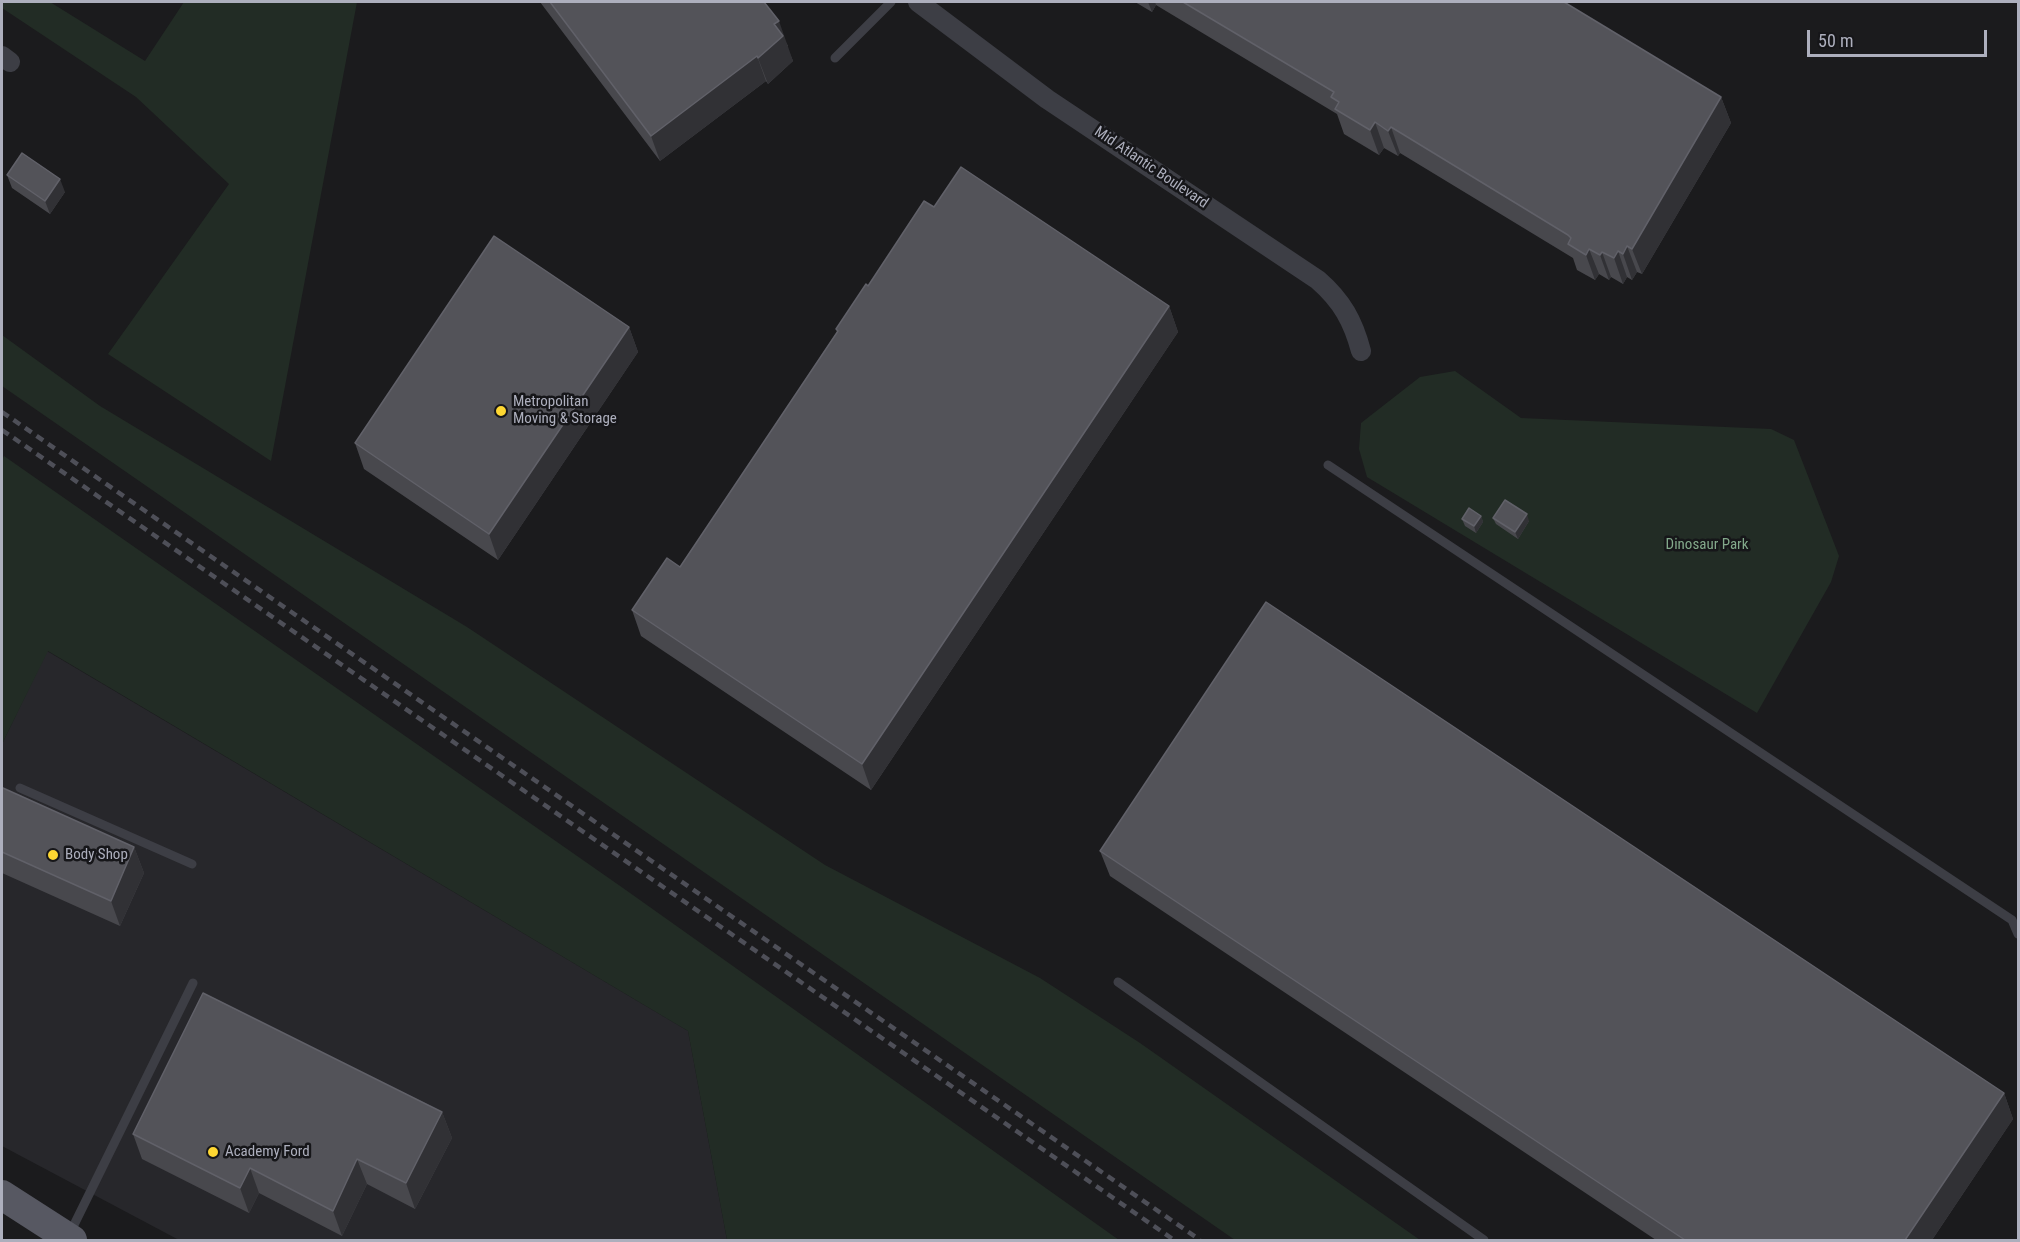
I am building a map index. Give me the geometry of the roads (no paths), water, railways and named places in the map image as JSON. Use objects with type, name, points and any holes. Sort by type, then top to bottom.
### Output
[{"type":"main road","points":[[2,1195],[70,1239]]},
{"type":"main road","points":[[2,1211],[70,1239]]},
{"type":"street","name":"Mid Atlantic Boulevard","points":[[918,2],[1047,99],[1318,280],[1334,294],[1346,310],[1356,330],[1361,351]]},
{"type":"lane","points":[[835,58],[891,2]]},
{"type":"lane","points":[[1328,465],[2012,920],[2019,933]]},
{"type":"lane","points":[[20,788],[192,864]]},
{"type":"lane","points":[[1118,982],[1484,1240]]},
{"type":"lane","points":[[70,1239],[193,983]]},
{"type":"railway","points":[[2,412],[1200,1240]]},
{"type":"railway","points":[[2,430],[1174,1240]]},
{"type":"place","name":"Metropolitan Moving & Storage","points":[[501,411]]},
{"type":"place","name":"Body Shop","points":[[53,855]]},
{"type":"place","name":"Academy Ford","points":[[213,1152]]},
{"type":"park label","name":"Dinosaur Park","points":[[1707,545]]}]
